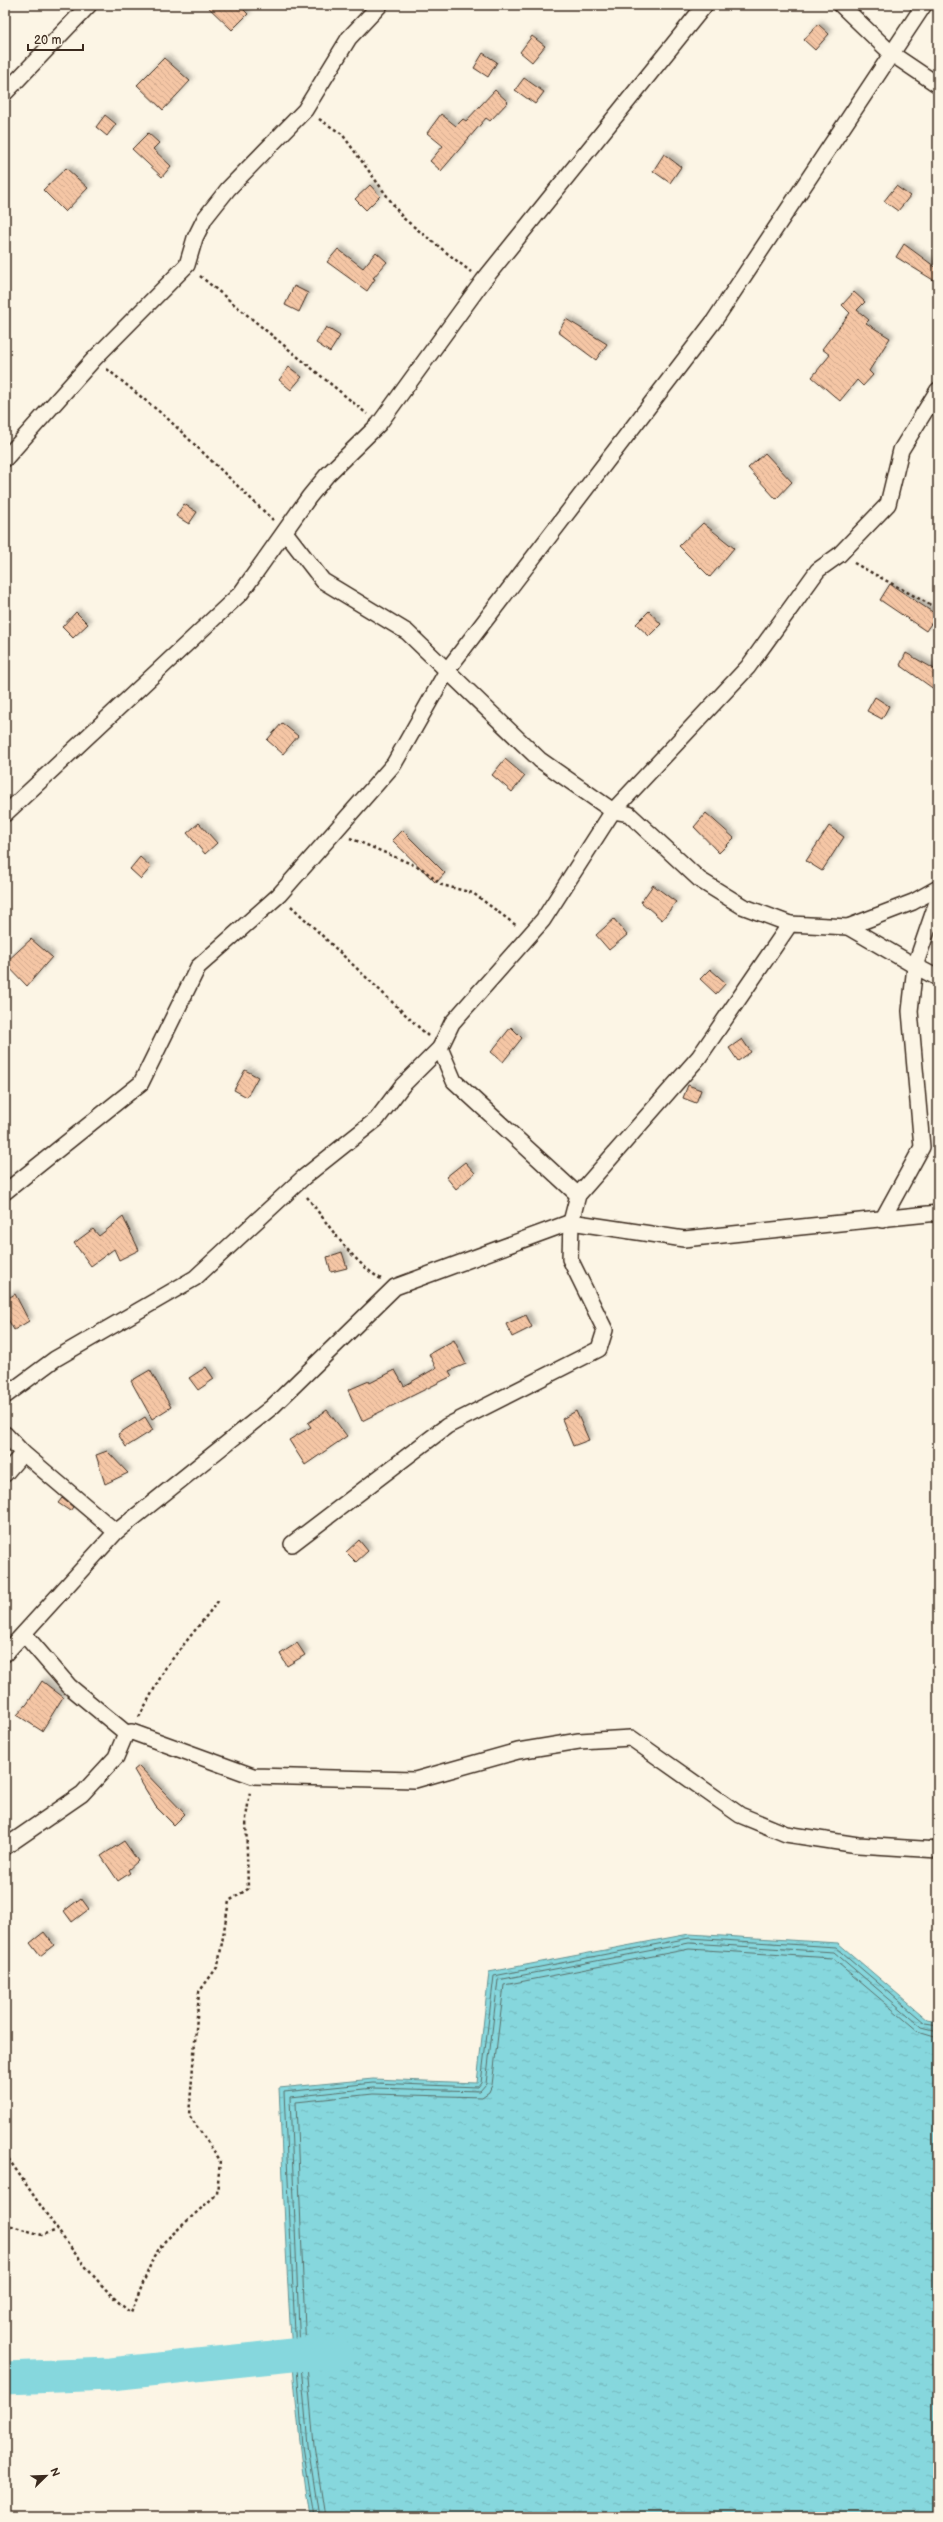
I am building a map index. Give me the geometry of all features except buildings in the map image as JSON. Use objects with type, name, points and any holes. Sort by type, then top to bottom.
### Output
[{"type":"street","points":[[5,93],[89,5]]},
{"type":"street","points":[[5,459],[94,359],[187,265],[195,238],[205,218],[228,189],[305,110],[349,38],[380,5]]},
{"type":"street","points":[[5,814],[241,593],[328,475],[379,424],[482,281],[705,5]]},
{"type":"street","points":[[841,5],[892,54],[938,85]]},
{"type":"street","points":[[5,1192],[142,1083],[198,967],[279,895],[394,764],[448,669],[714,321],[924,5]]},
{"type":"street","points":[[5,1396],[55,1359],[195,1278],[297,1184],[377,1118],[402,1086],[440,1048],[452,1023],[529,934],[543,920],[613,811],[748,667],[818,570],[839,555],[888,504],[901,450],[938,390]]},
{"type":"street","points":[[285,532],[323,581],[407,632],[448,669],[540,760],[613,811],[629,814],[700,880],[742,906],[790,924],[848,926],[913,902],[938,888]]},
{"type":"street","points":[[882,1220],[922,1147],[910,1011],[915,966],[938,898]]},
{"type":"street","points":[[292,1544],[447,1426],[599,1349],[605,1330],[570,1259],[571,1222],[578,1195],[699,1056],[790,924]]},
{"type":"street","points":[[848,926],[938,978]]},
{"type":"street","points":[[440,1048],[454,1081],[578,1195]]},
{"type":"street","points":[[5,1654],[116,1532],[272,1407],[395,1288],[571,1222],[684,1239],[882,1220],[938,1213]]},
{"type":"street","points":[[5,1434],[23,1453],[116,1532]]},
{"type":"street","points":[[5,1474],[23,1453]]},
{"type":"street","points":[[24,1634],[69,1686],[129,1732],[253,1776],[415,1780],[518,1751],[579,1741],[631,1738],[740,1815],[786,1834],[858,1845],[938,1850]]},
{"type":"street","points":[[5,1847],[82,1794],[116,1757],[129,1732]]},
{"type":"path","points":[[305,110],[342,134],[403,218],[482,281]]},
{"type":"path","points":[[187,265],[379,424]]},
{"type":"path","points":[[94,359],[167,418],[285,532]]},
{"type":"path","points":[[839,555],[938,608]]},
{"type":"path","points":[[336,830],[360,844],[421,868],[442,885],[473,893],[529,934]]},
{"type":"path","points":[[279,895],[440,1048]]},
{"type":"path","points":[[297,1184],[344,1244],[374,1274],[395,1288]]},
{"type":"path","points":[[129,1732],[166,1667],[219,1600]]},
{"type":"path","points":[[5,2154],[58,2230],[114,2299],[131,2313],[154,2256],[165,2241],[217,2194],[220,2160],[190,2114],[199,1992],[218,1966],[229,1901],[248,1889],[246,1818],[253,1776]]},
{"type":"path","points":[[5,2224],[42,2235],[58,2230]]},
{"type":"water","points":[[689,1934],[838,1943],[928,2020],[938,2022],[938,2517],[310,2517],[292,2357],[279,2088],[373,2079],[477,2083],[489,1972]]},
{"type":"waterway","points":[[5,2378],[110,2374],[292,2355],[336,2354]]}]
